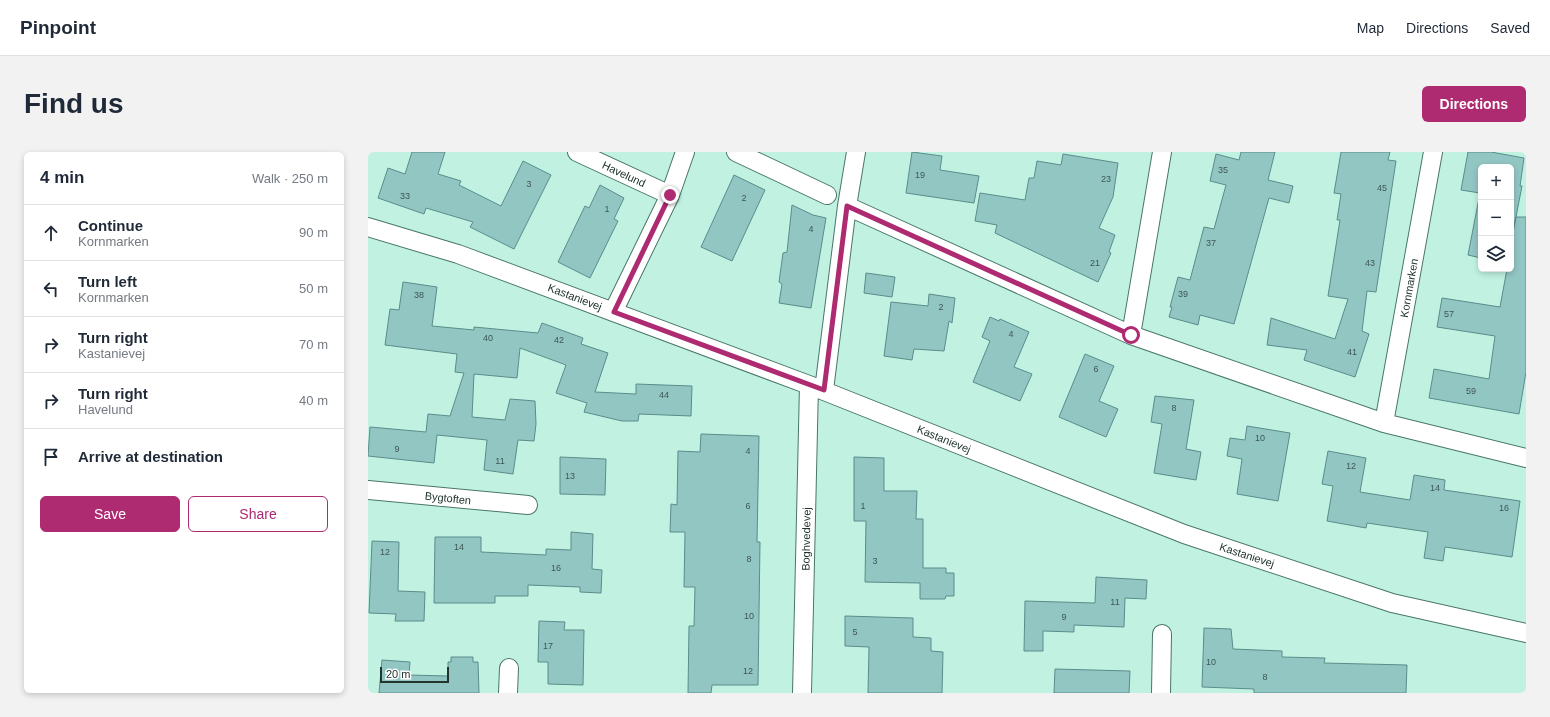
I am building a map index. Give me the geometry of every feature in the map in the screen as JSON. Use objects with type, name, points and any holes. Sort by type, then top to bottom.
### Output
[{"type":"street","name":"Havelund","points":[[577,152],[670,195]]},
{"type":"street","points":[[614,312],[670,195],[685,152]]},
{"type":"street","points":[[736,152],[827,195]]},
{"type":"street","points":[[816,388],[856,152]]},
{"type":"street","points":[[1131,335],[1162,152]]},
{"type":"street","name":"Kornmarken","points":[[1384,423],[1433,152]]},
{"type":"street","points":[[847,206],[1131,335],[1384,423],[1526,458]]},
{"type":"street","name":"Kastanievej","points":[[368,227],[458,254],[614,312],[816,388],[1184,534],[1392,603],[1526,633]]},
{"type":"street","name":"Boghvedevej","points":[[802,693],[816,388]]},
{"type":"street","name":"Bygtoften","points":[[368,490],[528,505]]},
{"type":"street","points":[[1161,693],[1162,634]]},
{"type":"street","points":[[508,693],[509,668]]},
{"type":"building","points":[[412,152],[445,152],[438,174],[461,181],[459,185],[501,206],[523,161],[551,175],[514,249],[470,227],[473,222],[426,208],[424,214],[378,198],[388,168],[405,174]]},
{"type":"building","points":[[912,152],[942,156],[940,170],[979,176],[974,203],[906,193]]},
{"type":"building","points":[[1241,152],[1275,152],[1268,180],[1293,186],[1289,203],[1269,198],[1234,324],[1200,315],[1198,325],[1169,317],[1172,307],[1170,307],[1178,277],[1190,280],[1204,227],[1214,229],[1226,185],[1210,181],[1216,154],[1239,160]]},
{"type":"building","points":[[1341,152],[1390,152],[1388,160],[1396,161],[1376,292],[1367,291],[1362,331],[1369,334],[1355,377],[1304,360],[1307,350],[1267,345],[1271,318],[1335,339],[1348,299],[1328,296],[1340,220],[1337,220],[1341,194],[1334,193]]},
{"type":"building","points":[[1468,152],[1491,152],[1524,158],[1520,186],[1522,186],[1514,227],[1514,164],[1478,164],[1478,193],[1461,190]]},
{"type":"building","points":[[1063,154],[1118,163],[1113,197],[1099,228],[1115,235],[1109,252],[1111,253],[1098,282],[995,233],[997,225],[975,221],[980,193],[1025,200],[1029,178],[1034,178],[1037,161],[1061,165]]},
{"type":"building","points":[[734,175],[765,190],[732,261],[701,247]]},
{"type":"building","points":[[600,185],[624,198],[614,219],[618,221],[590,278],[558,262],[585,206],[589,208]]},
{"type":"building","points":[[1478,203],[1478,257],[1468,255]]},
{"type":"building","points":[[792,205],[813,215],[826,218],[811,308],[779,303],[782,284],[779,282],[783,253],[787,252]]},
{"type":"building","points":[[1516,217],[1526,217],[1526,372],[1519,414],[1429,398],[1434,369],[1489,379],[1495,336],[1437,327],[1442,298],[1500,307],[1506,272],[1514,272],[1514,227]]},
{"type":"building","points":[[866,273],[895,277],[892,297],[864,293]]},
{"type":"building","points":[[403,282],[437,287],[432,326],[474,330],[474,327],[538,333],[542,323],[583,338],[581,344],[608,353],[595,392],[636,394],[636,384],[692,386],[691,416],[639,414],[638,421],[622,421],[584,412],[587,403],[556,393],[566,365],[520,348],[517,378],[474,374],[472,417],[505,420],[510,399],[535,401],[536,424],[534,441],[518,440],[513,474],[484,470],[487,440],[437,435],[434,463],[368,456],[370,427],[426,432],[428,414],[450,416],[464,373],[455,372],[457,354],[385,345],[390,309],[399,310]]},
{"type":"building","points":[[929,294],[955,298],[952,323],[949,321],[944,351],[914,349],[912,360],[884,356],[891,302],[928,306]]},
{"type":"building","points":[[990,317],[999,321],[1000,319],[1029,332],[1014,367],[1032,374],[1020,401],[973,382],[990,341],[982,337]]},
{"type":"building","points":[[1085,354],[1114,366],[1099,401],[1118,409],[1106,437],[1059,417]]},
{"type":"building","points":[[1155,396],[1194,400],[1186,449],[1201,452],[1196,480],[1154,473],[1162,424],[1151,422]]},
{"type":"building","points":[[1247,426],[1290,433],[1278,501],[1237,494],[1242,459],[1227,456],[1230,438],[1245,440]]},
{"type":"building","points":[[701,434],[759,436],[757,542],[760,542],[758,685],[712,685],[711,693],[688,693],[689,626],[694,626],[695,587],[684,587],[685,532],[670,532],[671,504],[677,505],[678,451],[700,452]]},
{"type":"building","points":[[1328,451],[1366,458],[1360,492],[1410,500],[1414,475],[1445,480],[1444,490],[1520,501],[1512,557],[1445,547],[1443,561],[1424,558],[1428,532],[1367,523],[1366,528],[1327,521],[1333,486],[1322,484]]},
{"type":"building","points":[[560,457],[606,459],[605,495],[560,494]]},
{"type":"building","points":[[854,457],[884,458],[884,491],[917,491],[916,519],[923,519],[923,568],[946,568],[946,573],[954,573],[954,596],[946,596],[945,599],[920,599],[920,583],[865,582],[866,521],[854,521]]},
{"type":"building","points":[[571,532],[593,534],[592,569],[602,570],[601,593],[580,592],[580,587],[528,585],[528,596],[495,596],[495,603],[434,603],[435,537],[481,537],[481,552],[546,555],[546,549],[571,550]]},
{"type":"building","points":[[372,541],[399,542],[398,591],[425,592],[424,621],[395,621],[396,614],[369,613]]},
{"type":"building","points":[[1096,577],[1147,580],[1146,599],[1125,598],[1124,627],[1074,625],[1074,632],[1043,631],[1043,651],[1024,651],[1025,601],[1095,603]]},
{"type":"building","points":[[845,616],[913,618],[913,637],[931,638],[931,651],[943,652],[942,693],[868,693],[869,647],[845,646]]},
{"type":"building","points":[[539,621],[565,622],[564,630],[584,630],[583,685],[548,684],[548,662],[538,662]]},
{"type":"building","points":[[1204,628],[1231,629],[1233,649],[1282,651],[1282,657],[1325,658],[1324,663],[1407,665],[1406,693],[1254,693],[1254,689],[1202,687]]},
{"type":"building","points":[[451,657],[473,657],[473,662],[478,662],[479,693],[379,693],[382,660],[410,662],[409,675],[448,676],[448,662],[451,662]]},
{"type":"building","points":[[1055,669],[1130,671],[1129,693],[1054,693]]},
{"type":"route","points":[[670,195],[614,312],[824,390],[847,206],[1131,335]]}]
